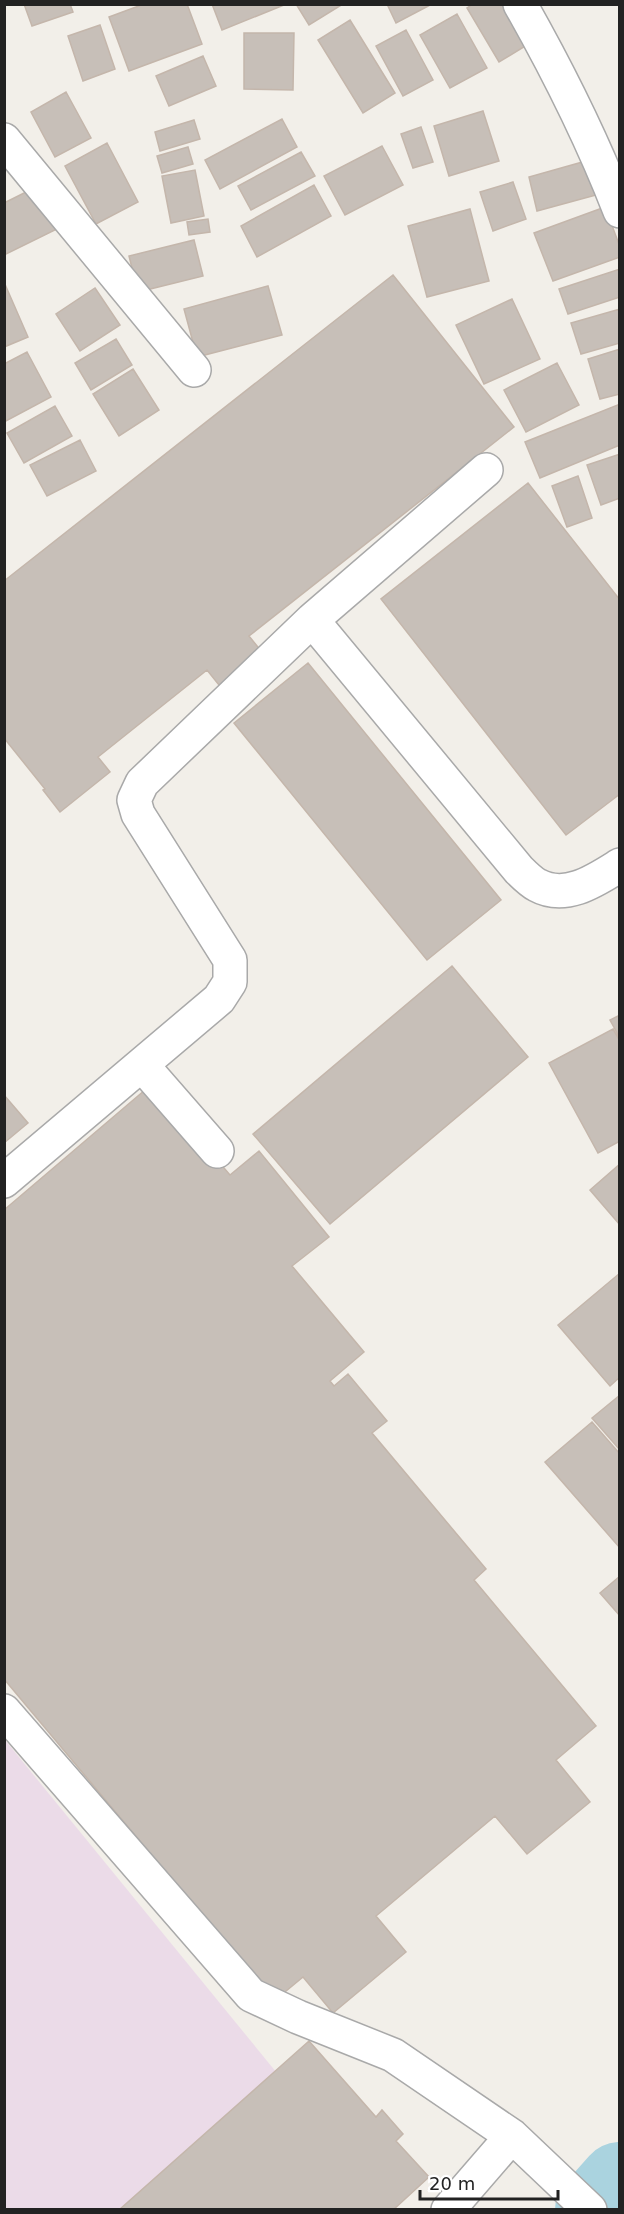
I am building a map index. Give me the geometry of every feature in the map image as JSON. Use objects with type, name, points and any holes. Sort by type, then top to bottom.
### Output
[{"type":"street","points":[[520,4],[553,63],[597,154],[620,211]]},
{"type":"street","points":[[4,140],[194,370]]},
{"type":"street","points":[[4,1181],[219,999],[230,982],[230,960],[138,814],[134,800],[142,783],[312,620],[486,470]]},
{"type":"street","points":[[312,620],[519,870],[537,885],[558,892],[576,888],[593,882],[620,865]]},
{"type":"street","points":[[142,1065],[216,1151]]},
{"type":"street","points":[[4,1711],[251,1995],[298,2017],[393,2055],[512,2136],[590,2210]]},
{"type":"street","points":[[448,2210],[512,2136]]},
{"type":"shaded area","points":[[5,1740],[388,2209],[5,2209]]},
{"type":"building","points":[[24,4],[70,4],[73,12],[32,26]]},
{"type":"building","points":[[144,4],[187,4],[202,44],[129,71],[109,17]]},
{"type":"building","points":[[212,4],[284,4],[284,5],[222,30]]},
{"type":"building","points":[[296,4],[343,4],[309,25]]},
{"type":"building","points":[[387,4],[432,4],[396,23]]},
{"type":"building","points":[[473,4],[503,4],[527,45],[499,62],[467,8]]},
{"type":"building","points":[[457,14],[487,68],[450,88],[420,35]]},
{"type":"building","points":[[350,20],[395,93],[363,113],[318,40]]},
{"type":"building","points":[[100,25],[115,69],[83,81],[68,36]]},
{"type":"building","points":[[406,30],[433,80],[403,96],[376,46]]},
{"type":"building","points":[[244,33],[294,33],[293,90],[244,89]]},
{"type":"building","points":[[203,56],[216,86],[169,106],[156,76]]},
{"type":"building","points":[[66,92],[91,138],[55,157],[31,112]]},
{"type":"building","points":[[483,111],[499,161],[449,176],[434,126]]},
{"type":"building","points":[[282,119],[297,147],[220,189],[205,160]]},
{"type":"building","points":[[194,120],[200,139],[160,151],[155,132]]},
{"type":"building","points":[[421,127],[433,162],[413,168],[401,134]]},
{"type":"building","points":[[107,143],[138,202],[96,224],[65,166]]},
{"type":"building","points":[[382,146],[403,185],[345,215],[324,176]]},
{"type":"building","points":[[188,147],[193,164],[162,173],[157,156]]},
{"type":"building","points":[[301,152],[315,176],[251,210],[238,186]]},
{"type":"building","points":[[586,161],[596,195],[537,211],[529,177]]},
{"type":"building","points":[[195,170],[204,216],[171,223],[162,176]]},
{"type":"building","points":[[513,182],[526,219],[493,231],[480,192]]},
{"type":"building","points":[[314,185],[331,216],[257,257],[241,226]]},
{"type":"building","points":[[36,187],[57,229],[4,255],[4,203]]},
{"type":"building","points":[[605,207],[620,247],[620,257],[553,281],[534,233]]},
{"type":"building","points":[[470,209],[489,281],[427,297],[408,226]]},
{"type":"building","points":[[208,219],[210,232],[189,235],[187,222]]},
{"type":"building","points":[[194,240],[203,276],[138,292],[129,256]]},
{"type":"building","points":[[620,269],[620,297],[568,314],[559,289]]},
{"type":"building","points":[[393,275],[514,427],[249,636],[265,656],[223,690],[207,670],[98,757],[110,772],[60,812],[43,790],[45,789],[4,738],[4,581]]},
{"type":"building","points":[[4,282],[28,337],[4,347]]},
{"type":"building","points":[[268,286],[282,335],[197,357],[184,309]]},
{"type":"building","points":[[95,288],[120,325],[80,351],[56,314]]},
{"type":"building","points":[[512,299],[540,359],[484,384],[456,325]]},
{"type":"building","points":[[620,309],[620,343],[581,354],[571,323]]},
{"type":"building","points":[[116,339],[132,365],[91,390],[75,363]]},
{"type":"building","points":[[620,349],[620,394],[600,399],[588,359]]},
{"type":"building","points":[[27,352],[51,397],[4,422],[4,364]]},
{"type":"building","points":[[557,363],[579,405],[526,432],[504,390]]},
{"type":"building","points":[[133,369],[159,410],[119,436],[93,394]]},
{"type":"building","points":[[620,404],[620,445],[540,478],[525,442]]},
{"type":"building","points":[[55,406],[72,436],[24,463],[7,433]]},
{"type":"building","points":[[80,440],[96,471],[47,496],[30,465]]},
{"type":"building","points":[[620,454],[620,498],[601,505],[587,465]]},
{"type":"building","points":[[578,476],[592,518],[567,527],[552,486]]},
{"type":"building","points":[[528,483],[620,600],[620,794],[566,835],[381,599]]},
{"type":"building","points":[[308,663],[501,900],[427,960],[234,723]]},
{"type":"building","points":[[452,966],[528,1057],[330,1224],[253,1134]]},
{"type":"building","points":[[620,1015],[620,1038],[610,1020]]},
{"type":"building","points":[[613,1029],[620,1041],[620,1141],[598,1153],[549,1063]]},
{"type":"building","points":[[152,1084],[230,1175],[259,1151],[329,1237],[292,1266],[364,1352],[330,1381],[334,1386],[348,1374],[387,1421],[372,1433],[486,1569],[474,1580],[596,1726],[556,1760],[590,1802],[527,1854],[495,1816],[376,1916],[406,1952],[333,2013],[303,1977],[274,2001],[4,1679],[4,1210]]},
{"type":"building","points":[[4,1095],[28,1123],[4,1143]]},
{"type":"building","points":[[620,1164],[620,1225],[590,1190]]},
{"type":"building","points":[[620,1273],[620,1377],[610,1386],[558,1325]]},
{"type":"building","points":[[620,1395],[620,1450],[592,1418]]},
{"type":"building","points":[[592,1422],[620,1454],[620,1548],[545,1462]]},
{"type":"building","points":[[620,1576],[620,1616],[600,1593]]},
{"type":"building","points":[[309,2041],[376,2117],[382,2110],[403,2134],[396,2141],[429,2177],[393,2210],[119,2210]]},
{"type":"waterway","points":[[596,2210],[620,2183]]}]
